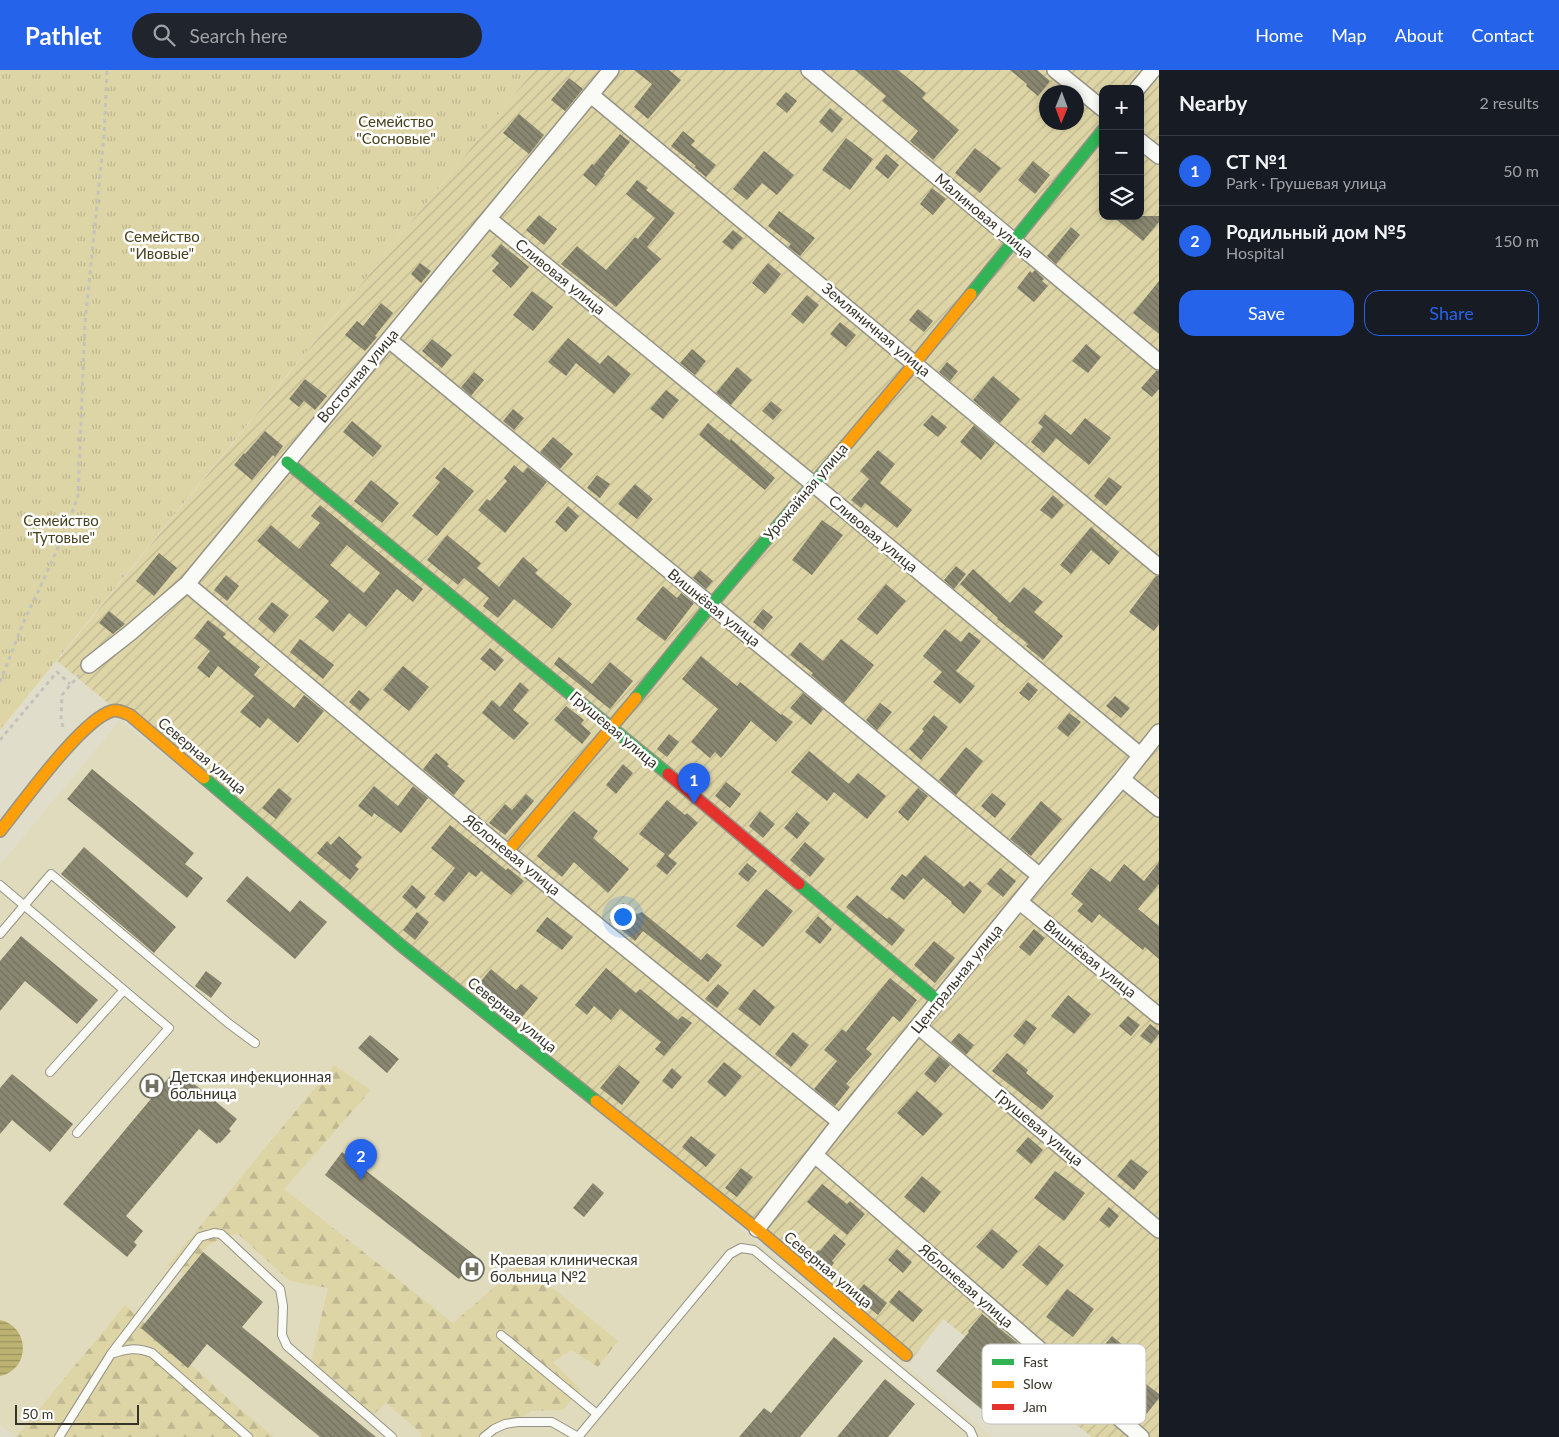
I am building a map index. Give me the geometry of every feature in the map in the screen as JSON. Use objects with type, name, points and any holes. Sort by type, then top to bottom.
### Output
[{"type":"street","name":"Восточная улица","points":[[88,665],[130,633],[187,584],[611,70]]},
{"type":"street","name":"Малиновая улица","points":[[809,70],[1159,362]]},
{"type":"street","points":[[1055,70],[1099,106]]},
{"type":"street","points":[[1140,85],[1153,70]]},
{"type":"street","name":"Земляничная улица","points":[[591,94],[1159,567]]},
{"type":"street","name":"Урожайная улица","points":[[507,852],[612,728],[812,483],[915,363],[1099,135]]},
{"type":"street","points":[[1144,143],[1159,156]]},
{"type":"street","name":"Сливовая улица","points":[[489,219],[1140,755]]},
{"type":"street","name":"Вишнёвая улица","points":[[388,340],[1040,876]]},
{"type":"street","name":"Грушевая улица","points":[[287,462],[612,728],[939,1002]]},
{"type":"street","name":"Яблоневая улица","points":[[187,584],[507,852],[840,1122]]},
{"type":"street","name":"Северная улица","points":[[68,747],[99,717],[113,710],[130,715],[403,947],[757,1229],[906,1355]]},
{"type":"street","name":"Центральная улица","points":[[757,1229],[840,1122],[1159,732]]},
{"type":"street","points":[[0,831],[68,747]]},
{"type":"street","points":[[1122,779],[1159,809]]},
{"type":"street","name":"Вишнёвая улица","points":[[1020,902],[1159,1016]]},
{"type":"street","name":"Грушевая улица","points":[[918,1026],[1159,1230]]},
{"type":"street","name":"Яблоневая улица","points":[[815,1154],[1034,1344]]},
{"type":"street","name":"Яблоневая улица","points":[[1126,1424],[1141,1437]]},
{"type":"lane","points":[[0,934],[51,874],[254,1043]]},
{"type":"lane","points":[[0,885],[169,1028],[77,1132]]},
{"type":"lane","points":[[50,1072],[124,990]]},
{"type":"lane","points":[[59,1437],[111,1354],[200,1237],[214,1233],[220,1234],[280,1289],[283,1306],[282,1336],[287,1346],[392,1437]]},
{"type":"lane","points":[[484,1437],[500,1427],[518,1422],[552,1422],[578,1437],[730,1254],[741,1248],[754,1250],[970,1430],[973,1437]]},
{"type":"lane","points":[[501,1335],[597,1414]]},
{"type":"lane","points":[[111,1354],[130,1349],[142,1349],[152,1352],[248,1437]]},
{"type":"path","points":[[0,682],[24,621],[66,530],[78,496],[85,323],[104,136],[107,70]]},
{"type":"path","points":[[68,747],[61,718],[62,695],[88,665]]},
{"type":"path","points":[[0,740],[56,672],[70,684]]},
{"type":"shaded area","points":[[120,720],[381,932],[993,1437],[15,1437],[0,1425],[0,865]]},
{"type":"shaded area","points":[[0,1320],[10,1324],[17,1330],[23,1348],[22,1357],[17,1366],[10,1372],[0,1376]]},
{"type":"green space","name":"Семейство \"Ивовые\"","points":[[0,70],[534,70],[0,730]]},
{"type":"green space","points":[[534,70],[1159,70],[1159,1437],[1092,1437],[1076,1424],[1146,1424],[1146,1344],[982,1344],[982,1350],[943,1319],[909,1363],[57,661]]},
{"type":"green space","points":[[334,1065],[371,1090],[284,1189],[453,1323],[522,1263],[618,1341],[598,1367],[571,1350],[553,1362],[581,1390],[563,1410],[532,1411],[493,1432],[490,1437],[421,1437],[422,1434],[386,1403],[373,1415],[311,1361],[328,1288],[290,1281],[237,1233],[210,1244],[184,1274],[167,1266]]},
{"type":"green space","points":[[125,1305],[240,1409],[274,1437],[16,1437]]},
{"type":"building","points":[[634,70],[669,70],[681,80],[648,119],[634,107],[652,84]]},
{"type":"building","points":[[855,70],[898,70],[926,93],[922,98],[959,130],[933,160],[910,141],[918,131],[882,101],[886,96]]},
{"type":"building","points":[[1010,70],[1037,70],[1050,81],[1047,85],[1039,85],[1038,96],[1026,86],[1027,84]]},
{"type":"building","points":[[569,78],[583,89],[565,111],[551,100]]},
{"type":"building","points":[[786,92],[797,101],[787,113],[776,104]]},
{"type":"building","points":[[830,108],[843,119],[832,133],[819,122]]},
{"type":"building","points":[[519,114],[544,135],[529,154],[503,133]]},
{"type":"building","points":[[683,131],[695,141],[691,145],[716,165],[706,177],[694,167],[696,166],[671,146]]},
{"type":"building","points":[[620,134],[630,142],[596,186],[583,175]]},
{"type":"building","points":[[846,138],[873,159],[850,190],[822,170]]},
{"type":"building","points":[[975,148],[1001,168],[980,193],[955,173]]},
{"type":"building","points":[[764,151],[794,175],[777,195],[762,183],[747,200],[733,189]]},
{"type":"building","points":[[886,154],[899,165],[888,179],[875,168]]},
{"type":"building","points":[[1033,161],[1050,175],[1035,194],[1018,180]]},
{"type":"building","points":[[637,180],[648,188],[646,190],[675,213],[647,247],[661,259],[616,307],[561,264],[577,246],[606,270],[635,237],[638,239],[655,218],[626,194]]},
{"type":"building","points":[[932,188],[946,199],[933,215],[920,204]]},
{"type":"building","points":[[779,211],[815,238],[800,256],[788,247],[791,244],[768,226]]},
{"type":"building","points":[[539,215],[557,229],[544,245],[526,230]]},
{"type":"building","points":[[1144,216],[1159,216],[1159,222],[1143,241],[1117,220],[1144,220]]},
{"type":"building","points":[[1071,227],[1080,235],[1056,264],[1047,256]]},
{"type":"building","points":[[733,230],[743,238],[732,250],[722,242]]},
{"type":"building","points":[[501,244],[529,267],[511,288],[492,271],[499,263],[491,256]]},
{"type":"building","points":[[420,263],[431,271],[421,283],[411,274]]},
{"type":"building","points":[[768,263],[781,274],[765,294],[752,283]]},
{"type":"building","points":[[1035,270],[1044,279],[1042,281],[1048,286],[1034,302],[1017,288],[1030,271],[1032,273]]},
{"type":"building","points":[[1159,281],[1159,334],[1133,313]]},
{"type":"building","points":[[532,291],[553,307],[533,331],[513,315]]},
{"type":"building","points":[[807,295],[819,305],[803,324],[791,314]]},
{"type":"building","points":[[381,303],[393,313],[365,351],[345,335],[357,321],[363,326]]},
{"type":"building","points":[[918,309],[933,321],[924,332],[909,320]]},
{"type":"building","points":[[840,322],[856,335],[846,347],[830,334]]},
{"type":"building","points":[[568,338],[600,364],[608,355],[631,374],[614,394],[576,363],[566,376],[548,362]]},
{"type":"building","points":[[432,339],[452,355],[442,368],[422,351]]},
{"type":"building","points":[[1086,344],[1101,357],[1088,373],[1072,361]]},
{"type":"building","points":[[692,349],[706,361],[695,375],[680,363]]},
{"type":"building","points":[[947,362],[958,371],[950,381],[939,372]]},
{"type":"building","points":[[737,367],[752,380],[731,405],[716,393]]},
{"type":"building","points":[[1156,371],[1159,371],[1159,389],[1152,397],[1141,388]]},
{"type":"building","points":[[474,372],[484,380],[471,396],[461,387]]},
{"type":"building","points":[[993,376],[1020,399],[1000,423],[973,400]]},
{"type":"building","points":[[305,379],[327,396],[315,410],[304,401],[299,407],[289,399]]},
{"type":"building","points":[[666,390],[679,400],[663,419],[650,409]]},
{"type":"building","points":[[771,401],[782,410],[773,420],[762,411]]},
{"type":"building","points":[[513,409],[524,418],[514,430],[503,421]]},
{"type":"building","points":[[1045,414],[1071,435],[1085,418],[1111,438],[1089,465],[1056,438],[1044,453],[1031,442],[1043,427],[1038,423]]},
{"type":"building","points":[[932,415],[947,427],[938,437],[923,425]]},
{"type":"building","points":[[352,421],[382,446],[373,457],[343,432]]},
{"type":"building","points":[[708,423],[730,441],[731,439],[775,478],[765,490],[699,435]]},
{"type":"building","points":[[974,425],[995,443],[981,460],[960,442]]},
{"type":"building","points":[[265,431],[283,446],[252,480],[234,465]]},
{"type":"building","points":[[553,437],[573,454],[560,469],[540,452]]},
{"type":"building","points":[[878,450],[895,464],[880,483],[912,510],[897,528],[865,503],[861,508],[851,500],[869,479],[860,471]]},
{"type":"building","points":[[514,465],[523,473],[528,467],[547,482],[505,533],[478,510],[487,499],[490,501],[507,481],[504,478]]},
{"type":"building","points":[[444,467],[474,491],[437,536],[412,516],[440,482],[435,478]]},
{"type":"building","points":[[597,475],[610,484],[600,498],[587,488]]},
{"type":"building","points":[[1109,477],[1122,487],[1106,506],[1094,496]]},
{"type":"building","points":[[371,480],[399,503],[382,523],[354,501]]},
{"type":"building","points":[[635,484],[653,499],[637,519],[618,504]]},
{"type":"building","points":[[1053,495],[1064,505],[1052,519],[1040,510]]},
{"type":"building","points":[[320,505],[423,589],[413,602],[397,589],[366,627],[349,613],[333,632],[315,617],[329,601],[257,541],[271,525],[299,549],[320,523],[311,516]],"holes":[[[347,545],[380,573],[364,593],[330,565]]]},
{"type":"building","points":[[568,506],[579,516],[566,532],[555,522]]},
{"type":"building","points":[[822,520],[843,535],[812,575],[792,560]]},
{"type":"building","points":[[1091,527],[1119,552],[1109,565],[1091,550],[1071,574],[1060,565]]},
{"type":"building","points":[[447,535],[481,563],[477,568],[499,587],[523,557],[538,570],[535,573],[572,604],[552,629],[514,599],[498,618],[483,606],[489,598],[464,578],[458,585],[427,560]]},
{"type":"building","points":[[159,553],[177,568],[154,596],[136,581]]},
{"type":"building","points":[[956,566],[966,574],[954,589],[944,580]]},
{"type":"building","points":[[973,569],[1010,603],[1024,587],[1043,602],[1034,612],[1063,636],[1043,660],[1026,646],[1028,644],[997,619],[960,584]]},
{"type":"building","points":[[700,570],[713,581],[706,589],[693,578]]},
{"type":"building","points":[[226,575],[239,586],[227,601],[214,590]]},
{"type":"building","points":[[1156,576],[1159,576],[1159,624],[1154,631],[1129,612]]},
{"type":"building","points":[[886,584],[906,601],[877,635],[857,619]]},
{"type":"building","points":[[663,586],[677,598],[681,593],[694,603],[665,641],[636,619]]},
{"type":"building","points":[[272,602],[289,615],[274,633],[258,619]]},
{"type":"building","points":[[763,609],[773,617],[763,630],[753,622]]},
{"type":"building","points":[[109,611],[125,624],[113,634],[99,623]]},
{"type":"building","points":[[208,620],[226,634],[223,637],[260,667],[254,675],[294,708],[304,695],[324,711],[298,743],[268,718],[260,728],[240,712],[254,696],[218,666],[209,678],[197,668],[210,651],[194,638]]},
{"type":"building","points":[[945,629],[961,642],[969,632],[981,641],[956,671],[975,686],[960,704],[933,682],[942,672],[923,656]]},
{"type":"building","points":[[300,639],[334,665],[323,679],[290,652]]},
{"type":"building","points":[[841,639],[874,665],[844,703],[811,675],[813,673],[790,655],[800,642],[823,661]]},
{"type":"building","points":[[490,648],[504,660],[495,671],[480,659]]},
{"type":"building","points":[[701,656],[737,686],[740,682],[781,715],[793,722],[776,742],[751,721],[721,758],[715,752],[710,758],[691,742],[718,709],[682,679]]},
{"type":"building","points":[[559,657],[592,684],[610,662],[633,681],[610,709],[554,664]]},
{"type":"building","points":[[403,666],[429,687],[409,711],[383,690]]},
{"type":"building","points":[[520,682],[529,690],[513,710],[529,723],[514,740],[482,713],[492,700],[500,707]]},
{"type":"building","points":[[1028,682],[1038,690],[1029,701],[1019,693]]},
{"type":"building","points":[[359,690],[370,699],[360,711],[349,702]]},
{"type":"building","points":[[803,693],[823,709],[811,725],[790,708]]},
{"type":"building","points":[[1115,696],[1130,708],[1121,718],[1106,706]]},
{"type":"building","points":[[880,703],[892,712],[877,730],[866,720]]},
{"type":"building","points":[[566,706],[584,720],[581,724],[591,733],[582,744],[554,720]]},
{"type":"building","points":[[1069,713],[1081,722],[1068,737],[1057,728]]},
{"type":"building","points":[[934,715],[948,727],[921,760],[909,749]]},
{"type":"building","points":[[669,734],[679,742],[667,757],[657,749]]},
{"type":"building","points":[[966,747],[983,761],[956,795],[939,780]]},
{"type":"building","points":[[809,751],[849,784],[858,773],[886,796],[867,819],[834,792],[827,801],[791,772]]},
{"type":"building","points":[[436,753],[449,764],[447,766],[465,781],[454,795],[423,769]]},
{"type":"building","points":[[623,764],[633,773],[616,794],[606,785]]},
{"type":"building","points":[[92,769],[194,853],[185,864],[203,878],[187,898],[67,799]]},
{"type":"building","points":[[726,782],[741,794],[730,808],[715,796]]},
{"type":"building","points":[[374,786],[398,806],[413,786],[428,798],[401,833],[374,813],[372,817],[358,806]]},
{"type":"building","points":[[279,788],[292,799],[276,819],[262,808]]},
{"type":"building","points":[[918,788],[928,796],[908,821],[898,812]]},
{"type":"building","points":[[992,793],[1006,804],[995,818],[981,806]]},
{"type":"building","points":[[526,794],[534,801],[505,835],[489,823],[505,804],[512,810]]},
{"type":"building","points":[[667,800],[698,823],[668,856],[677,863],[667,875],[656,866],[665,854],[639,834]]},
{"type":"building","points":[[1041,801],[1062,819],[1031,856],[1010,839]]},
{"type":"building","points":[[574,811],[598,831],[593,838],[629,869],[608,893],[574,862],[562,877],[537,856]]},
{"type":"building","points":[[760,811],[775,824],[763,838],[749,826]]},
{"type":"building","points":[[797,812],[810,823],[797,839],[784,828]]},
{"type":"building","points":[[450,825],[506,870],[508,868],[524,881],[511,895],[481,871],[476,877],[469,872],[444,902],[434,894],[455,868],[431,848]]},
{"type":"building","points":[[339,836],[362,857],[355,866],[359,869],[350,880],[317,853],[327,841],[331,845]]},
{"type":"building","points":[[805,842],[825,859],[810,877],[790,860]]},
{"type":"building","points":[[84,847],[176,927],[154,953],[61,874]]},
{"type":"building","points":[[925,855],[964,887],[970,881],[982,891],[964,914],[923,878],[904,900],[890,889],[902,874],[906,877]]},
{"type":"building","points":[[1159,862],[1159,884],[1138,909],[1159,926],[1159,959],[1145,947],[1143,950],[1099,914],[1092,923],[1077,911],[1083,904],[1071,894],[1091,868],[1110,882],[1124,864],[1144,881]]},
{"type":"building","points":[[747,863],[757,871],[748,882],[738,874]]},
{"type":"building","points":[[1000,868],[1016,881],[1003,897],[987,884]]},
{"type":"building","points":[[247,876],[290,912],[300,900],[327,922],[295,959],[226,901]]},
{"type":"building","points":[[412,885],[426,897],[416,909],[402,897]]},
{"type":"building","points":[[766,889],[793,911],[763,947],[736,926]]},
{"type":"building","points":[[857,895],[887,919],[889,917],[905,930],[892,946],[846,907]]},
{"type":"building","points":[[623,903],[637,914],[642,912],[701,960],[707,953],[722,965],[708,982],[643,931],[635,941],[609,920]]},
{"type":"building","points":[[417,912],[429,922],[415,940],[403,930]]},
{"type":"building","points":[[818,916],[832,929],[820,944],[805,932]]},
{"type":"building","points":[[547,917],[573,937],[562,950],[536,931]]},
{"type":"building","points":[[1034,929],[1045,938],[1030,956],[1019,947]]},
{"type":"building","points":[[21,936],[98,1000],[77,1024],[25,981],[0,1011],[0,961]]},
{"type":"building","points":[[934,941],[955,958],[935,983],[914,965]]},
{"type":"building","points":[[606,968],[636,993],[640,989],[678,1020],[682,1016],[692,1023],[664,1056],[655,1049],[661,1042],[620,1009],[611,1020],[594,1006],[587,1015],[575,1005]]},
{"type":"building","points":[[491,969],[516,990],[521,984],[538,998],[518,1022],[476,987]]},
{"type":"building","points":[[206,971],[222,983],[211,998],[195,986]]},
{"type":"building","points":[[890,978],[917,1000],[900,1022],[893,1016],[866,1049],[872,1054],[846,1084],[850,1087],[835,1106],[814,1089],[837,1061],[824,1050],[842,1029],[846,1032]]},
{"type":"building","points":[[718,984],[729,993],[717,1008],[705,999]]},
{"type":"building","points":[[754,989],[775,1007],[760,1026],[738,1009]]},
{"type":"building","points":[[1068,995],[1091,1014],[1074,1034],[1051,1016]]},
{"type":"building","points":[[1128,1016],[1140,1025],[1131,1036],[1119,1026]]},
{"type":"building","points":[[1026,1020],[1037,1028],[1024,1045],[1013,1036]]},
{"type":"building","points":[[1150,1024],[1159,1031],[1159,1034],[1151,1044],[1140,1036]]},
{"type":"building","points":[[793,1032],[809,1045],[791,1067],[775,1054]]},
{"type":"building","points":[[959,1033],[974,1045],[966,1055],[951,1042]]},
{"type":"building","points":[[370,1035],[399,1059],[387,1073],[358,1048]]},
{"type":"building","points":[[1007,1053],[1028,1070],[1026,1073],[1054,1096],[1042,1110],[992,1071]]},
{"type":"building","points":[[939,1056],[950,1065],[935,1083],[924,1074]]},
{"type":"building","points":[[724,1062],[742,1076],[725,1097],[707,1082]]},
{"type":"building","points":[[619,1065],[640,1082],[622,1105],[600,1088]]},
{"type":"building","points":[[672,1068],[682,1077],[672,1089],[662,1081]]},
{"type":"building","points":[[176,1069],[237,1119],[229,1129],[231,1131],[217,1144],[199,1129],[126,1216],[143,1231],[134,1242],[137,1245],[127,1257],[63,1204]]},
{"type":"building","points":[[12,1074],[73,1124],[50,1152],[12,1120],[0,1134],[0,1088]]},
{"type":"building","points":[[917,1091],[943,1114],[923,1136],[897,1113]]},
{"type":"building","points":[[691,1136],[716,1155],[706,1167],[682,1147]]},
{"type":"building","points":[[1028,1137],[1043,1150],[1031,1164],[1016,1151]]},
{"type":"building","points":[[342,1152],[477,1257],[459,1279],[325,1175]]},
{"type":"building","points":[[1131,1159],[1148,1172],[1134,1190],[1117,1176]]},
{"type":"building","points":[[741,1168],[753,1177],[737,1197],[725,1188]]},
{"type":"building","points":[[1055,1171],[1085,1193],[1064,1221],[1034,1198]]},
{"type":"building","points":[[922,1176],[941,1192],[924,1213],[904,1197]]},
{"type":"building","points":[[593,1183],[604,1193],[584,1217],[573,1208]]},
{"type":"building","points":[[822,1184],[847,1204],[850,1201],[865,1214],[847,1235],[807,1202]]},
{"type":"building","points":[[1109,1207],[1119,1216],[1109,1228],[1099,1220]]},
{"type":"building","points":[[992,1229],[1018,1251],[1003,1269],[976,1247]]},
{"type":"building","points":[[834,1234],[846,1244],[832,1261],[834,1263],[827,1272],[811,1258],[818,1250],[820,1251]]},
{"type":"building","points":[[1039,1245],[1064,1265],[1047,1286],[1022,1265]]},
{"type":"building","points":[[897,1249],[912,1262],[903,1273],[888,1260]]},
{"type":"building","points":[[203,1252],[263,1302],[242,1327],[376,1437],[320,1437],[207,1344],[188,1368],[141,1328]]},
{"type":"building","points":[[864,1284],[887,1303],[878,1315],[854,1295]]},
{"type":"building","points":[[1067,1289],[1094,1309],[1073,1337],[1046,1317]]},
{"type":"building","points":[[899,1290],[923,1310],[913,1322],[889,1302]]},
{"type":"building","points":[[982,1314],[1019,1344],[982,1344],[982,1410],[936,1371]]},
{"type":"building","points":[[1112,1336],[1122,1344],[1105,1344]]},
{"type":"building","points":[[834,1337],[863,1361],[800,1437],[739,1437],[764,1408],[771,1413]]},
{"type":"building","points":[[885,1379],[915,1404],[888,1437],[837,1437]]},
{"type":"building","points":[[1146,1384],[1159,1394],[1159,1398],[1146,1415]]},
{"type":"traffic: fast","points":[[971,294],[1099,135]]},
{"type":"traffic: fast","points":[[636,698],[711,605],[836,457]]},
{"type":"traffic: fast","points":[[287,462],[668,774]]},
{"type":"traffic: fast","points":[[204,778],[403,947],[596,1101]]},
{"type":"traffic: fast","points":[[799,884],[939,1002]]},
{"type":"traffic: slow","points":[[836,457],[971,294]]},
{"type":"traffic: slow","points":[[507,852],[636,698]]},
{"type":"traffic: slow","points":[[0,831],[69,746],[99,718],[112,711],[119,711],[130,715],[204,778]]},
{"type":"traffic: slow","points":[[596,1101],[757,1229],[906,1355]]},
{"type":"traffic: jam","points":[[668,774],[799,884]]},
{"type":"place","name":"СТ №1","points":[[694,804]]},
{"type":"place","name":"Детская инфекционная больница","points":[[152,1086]]},
{"type":"place","name":"Родильный дом №5","points":[[361,1180]]},
{"type":"place","name":"Краевая клиническая больница №2","points":[[472,1269]]},
{"type":"park label","name":"Семейство \"Сосновые\"","points":[[396,130]]},
{"type":"park label","name":"Семейство \"Тутовые\"","points":[[61,530]]}]
